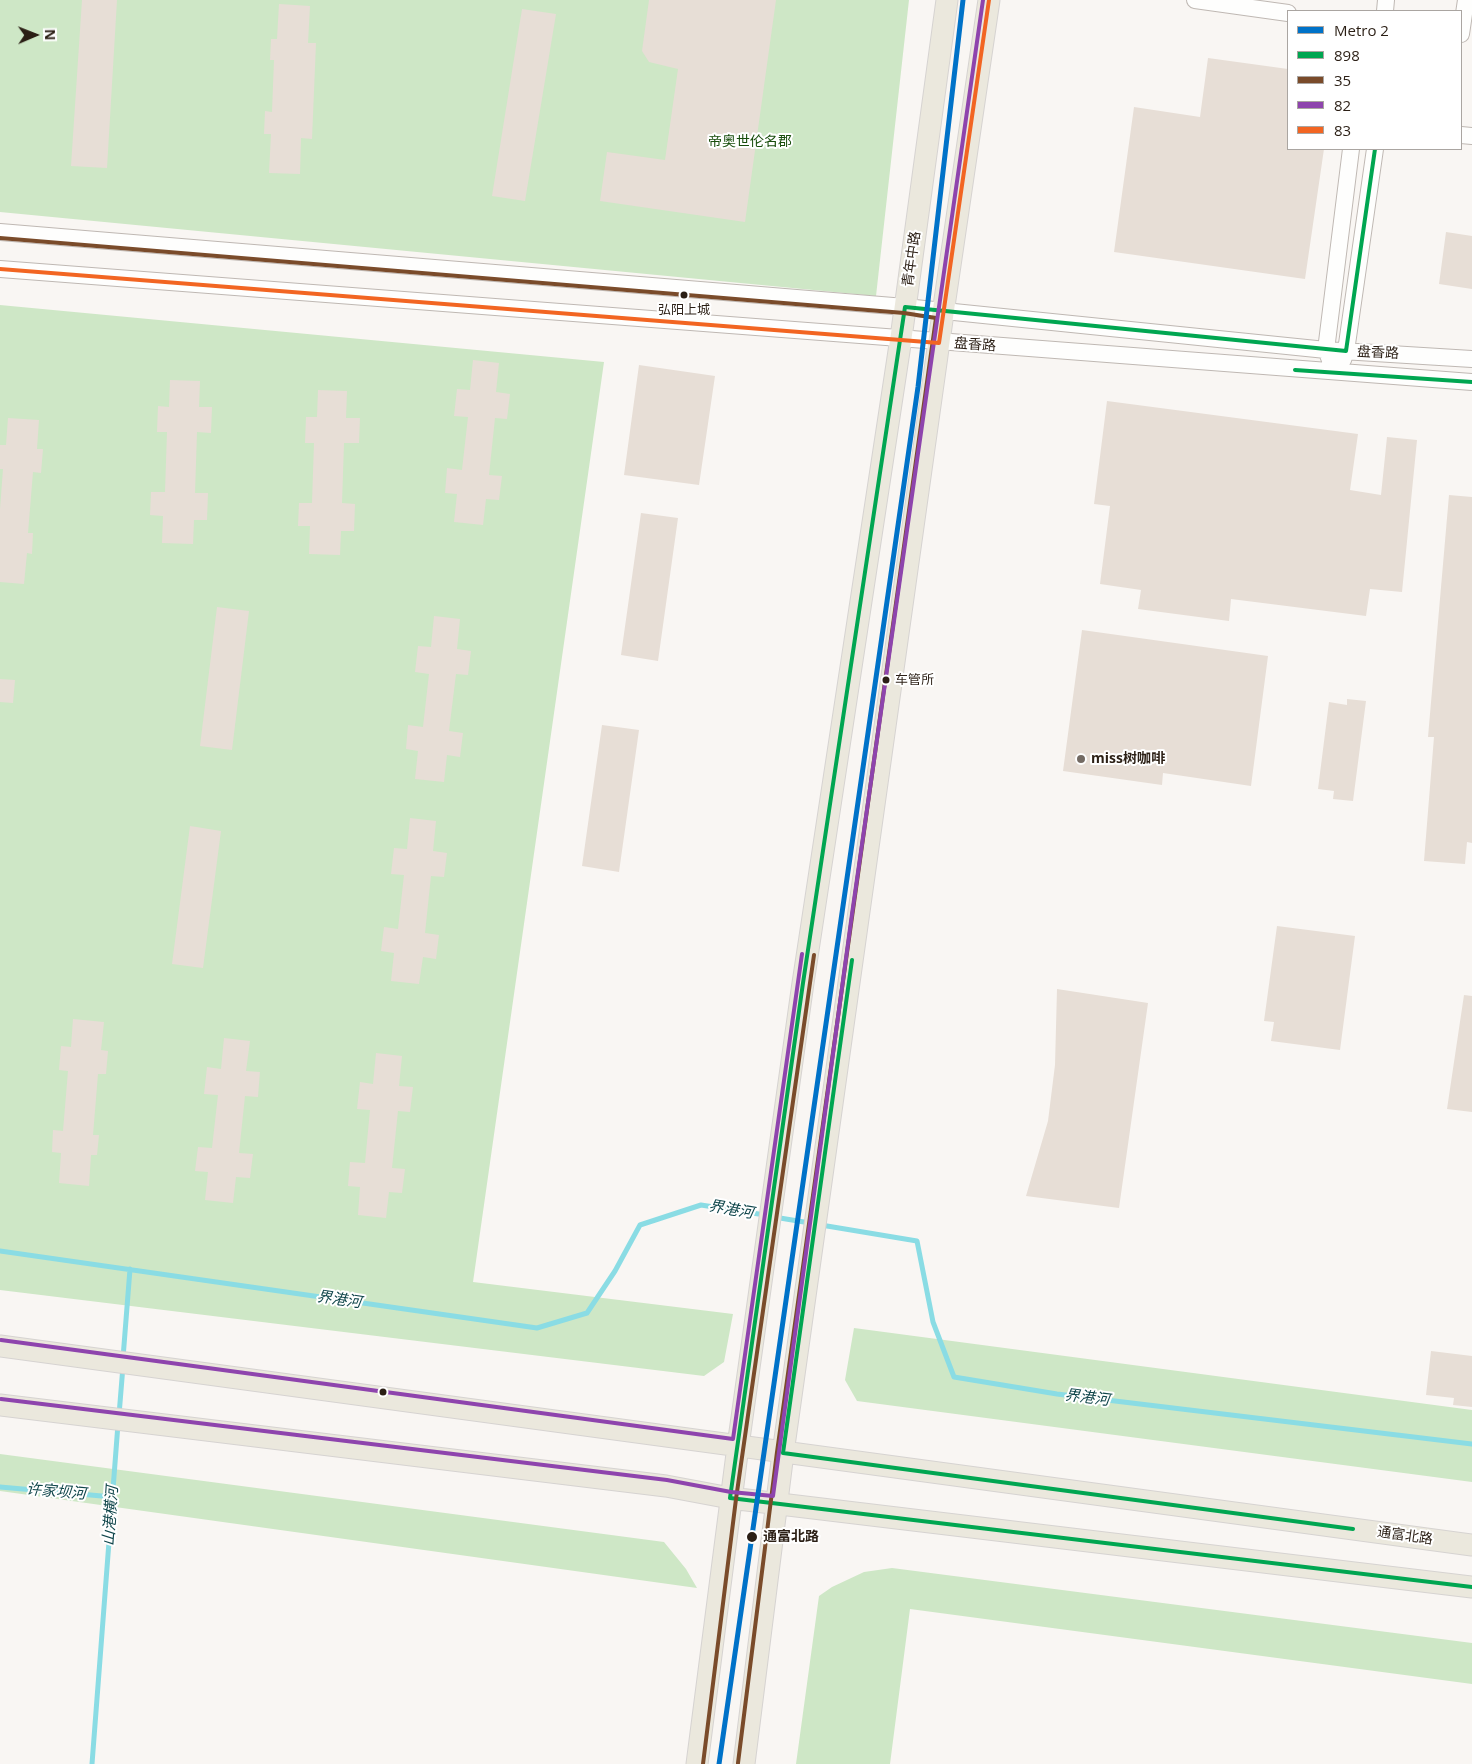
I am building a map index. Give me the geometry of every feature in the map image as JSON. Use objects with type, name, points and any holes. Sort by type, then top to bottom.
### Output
[{"type":"main road","name":"青年中路","points":[[697,1764],[730,1498],[805,973],[901,338],[946,0]]},
{"type":"main road","points":[[744,1764],[783,1453],[943,312],[989,0]]},
{"type":"main road","name":"通富北路","points":[[0,1346],[1472,1545]]},
{"type":"main road","points":[[0,1405],[666,1486],[730,1498],[1472,1587]]},
{"type":"street","points":[[1195,0],[1287,13]]},
{"type":"street","points":[[1465,30],[1466,0]]},
{"type":"street","points":[[1337,373],[1326,350],[1351,150]]},
{"type":"street","points":[[1337,373],[1346,351],[1375,150]]},
{"type":"street","name":"盘香路","points":[[0,232],[905,307],[1326,350],[1472,359]]},
{"type":"street","name":"盘香路","points":[[0,269],[901,338],[939,343],[1472,382]]},
{"type":"green space","name":"帝奥世伦名郡","points":[[0,0],[909,0],[876,296],[0,212]]},
{"type":"green space","points":[[0,305],[604,362],[473,1282],[733,1314],[724,1362],[704,1376],[0,1290]]},
{"type":"green space","points":[[854,1328],[1472,1410],[1472,1482],[857,1401],[845,1380]]},
{"type":"green space","points":[[0,1454],[664,1542],[686,1569],[697,1588],[0,1491]]},
{"type":"green space","points":[[892,1568],[1472,1643],[1472,1684],[910,1609],[890,1764],[796,1764],[819,1596],[832,1587],[864,1572]]},
{"type":"building","points":[[82,0],[117,0],[107,168],[71,166]]},
{"type":"building","points":[[649,0],[776,0],[745,222],[600,201],[607,152],[665,160],[678,69],[649,62],[642,51]]},
{"type":"building","points":[[279,4],[310,6],[308,43],[316,43],[312,139],[301,138],[300,174],[269,173],[271,134],[264,134],[265,111],[272,112],[274,60],[270,60],[271,39],[277,39]]},
{"type":"building","points":[[522,9],[556,14],[525,201],[492,196]]},
{"type":"building","points":[[1208,58],[1287,69],[1287,150],[1324,150],[1305,279],[1114,252],[1134,107],[1200,117]]},
{"type":"building","points":[[1446,232],[1472,236],[1472,289],[1439,284]]},
{"type":"building","points":[[473,360],[499,363],[496,392],[510,394],[507,419],[495,418],[489,475],[502,476],[499,500],[486,499],[483,525],[454,522],[457,494],[445,493],[447,468],[462,470],[468,417],[454,416],[457,389],[470,390]]},
{"type":"building","points":[[639,365],[715,376],[699,485],[624,475]]},
{"type":"building","points":[[170,380],[200,381],[199,407],[212,407],[211,433],[197,432],[195,493],[208,493],[207,520],[194,520],[193,544],[162,543],[163,516],[150,515],[151,492],[165,492],[167,432],[157,432],[158,406],[169,407]]},
{"type":"building","points":[[318,390],[347,391],[346,418],[360,418],[359,443],[344,443],[342,503],[355,504],[354,531],[341,531],[340,555],[309,554],[310,526],[298,526],[299,503],[312,503],[314,443],[305,443],[306,417],[317,417]]},
{"type":"building","points":[[1107,401],[1358,434],[1350,490],[1381,495],[1387,437],[1417,440],[1402,592],[1370,589],[1366,616],[1231,599],[1229,621],[1138,609],[1141,590],[1100,584],[1110,506],[1094,504]]},
{"type":"building","points":[[8,418],[39,420],[37,449],[43,449],[41,473],[33,472],[28,533],[33,533],[32,554],[27,553],[24,584],[0,582],[0,509],[3,469],[0,469],[0,445],[6,445]]},
{"type":"building","points":[[1449,495],[1472,497],[1472,843],[1467,842],[1465,864],[1424,861],[1434,737],[1428,737]]},
{"type":"building","points":[[641,513],[678,518],[658,661],[621,655]]},
{"type":"building","points":[[217,607],[249,611],[232,750],[200,746]]},
{"type":"building","points":[[434,616],[460,619],[457,649],[471,651],[468,675],[456,674],[449,731],[463,733],[460,757],[447,755],[444,782],[415,779],[418,751],[406,749],[408,725],[423,727],[429,674],[415,672],[418,646],[431,647]]},
{"type":"building","points":[[1082,630],[1268,656],[1251,786],[1163,773],[1162,785],[1063,771]]},
{"type":"building","points":[[0,679],[15,680],[13,703],[0,702]]},
{"type":"building","points":[[1347,699],[1366,701],[1353,801],[1333,799],[1334,791],[1318,789],[1329,702],[1347,705]]},
{"type":"building","points":[[602,725],[639,730],[619,872],[582,866]]},
{"type":"building","points":[[410,818],[436,821],[433,851],[447,853],[444,877],[431,876],[425,933],[439,935],[436,959],[423,957],[419,984],[391,981],[394,953],[381,951],[384,927],[398,929],[404,875],[391,874],[394,848],[407,849]]},
{"type":"building","points":[[190,826],[221,831],[203,968],[172,964]]},
{"type":"building","points":[[1277,926],[1355,936],[1340,1050],[1271,1041],[1274,1022],[1264,1021]]},
{"type":"building","points":[[1057,989],[1148,1003],[1119,1208],[1026,1196],[1048,1121],[1055,1065]]},
{"type":"building","points":[[1464,995],[1472,996],[1472,1112],[1447,1109]]},
{"type":"building","points":[[73,1019],[104,1022],[101,1050],[108,1051],[106,1074],[98,1074],[93,1135],[99,1135],[97,1155],[91,1155],[89,1186],[59,1183],[61,1153],[52,1152],[53,1130],[63,1131],[68,1071],[59,1070],[61,1046],[71,1047]]},
{"type":"building","points":[[224,1038],[250,1041],[246,1071],[260,1072],[258,1097],[245,1096],[239,1153],[253,1154],[250,1178],[236,1177],[233,1203],[205,1200],[208,1172],[195,1171],[198,1147],[212,1148],[218,1095],[204,1094],[207,1067],[221,1069]]},
{"type":"building","points":[[376,1053],[402,1056],[399,1086],[413,1087],[410,1112],[398,1111],[392,1168],[405,1169],[402,1193],[389,1192],[386,1218],[358,1215],[360,1187],[348,1186],[350,1162],[365,1163],[370,1110],[357,1109],[360,1082],[373,1084]]},
{"type":"building","points":[[1431,1351],[1472,1356],[1472,1407],[1453,1405],[1454,1398],[1426,1395]]},
{"type":"waterway","name":"界港河","points":[[0,1251],[537,1328],[587,1313],[615,1271],[640,1225],[701,1205],[765,1215]]},
{"type":"waterway","name":"界港河","points":[[774,1217],[810,1223]]},
{"type":"waterway","name":"界港河","points":[[821,1225],[917,1241],[933,1322],[954,1377],[1057,1394],[1472,1444]]},
{"type":"waterway","name":"山港横河","points":[[123,1358],[130,1269]]},
{"type":"waterway","name":"山港横河","points":[[119,1415],[123,1366]]},
{"type":"waterway","name":"山港横河","points":[[92,1764],[118,1424]]},
{"type":"waterway","name":"许家坝河","points":[[0,1487],[113,1497]]},
{"type":"metro line","name":"2","points":[[719,1764],[918,387],[963,0]]},
{"type":"transit line","name":"82","points":[[1,1399],[667,1480],[731,1492],[773,1496],[852,914],[983,0]]},
{"type":"transit line","name":"83","points":[[0,269],[939,343],[989,0]]},
{"type":"transit line","name":"898","points":[[1375,150],[1346,351],[905,307],[803,983],[730,1498],[1472,1587]]},
{"type":"transit line","name":"35","points":[[0,238],[904,313],[936,318],[777,1452],[738,1763]]},
{"type":"transit line","name":"898","points":[[1295,370],[1472,382]]},
{"type":"transit line","name":"82","points":[[1,1340],[733,1439],[802,954]]},
{"type":"transit line","name":"35","points":[[703,1764],[736,1499],[814,955]]},
{"type":"transit line","name":"898","points":[[852,960],[783,1453],[1353,1529]]},
{"type":"place","name":"弘阳上城","points":[[684,295]]},
{"type":"place","name":"车管所","points":[[886,680]]},
{"type":"place","name":"miss树咖啡","points":[[1081,759]]},
{"type":"place","name":"通富北路","points":[[752,1537]]}]
